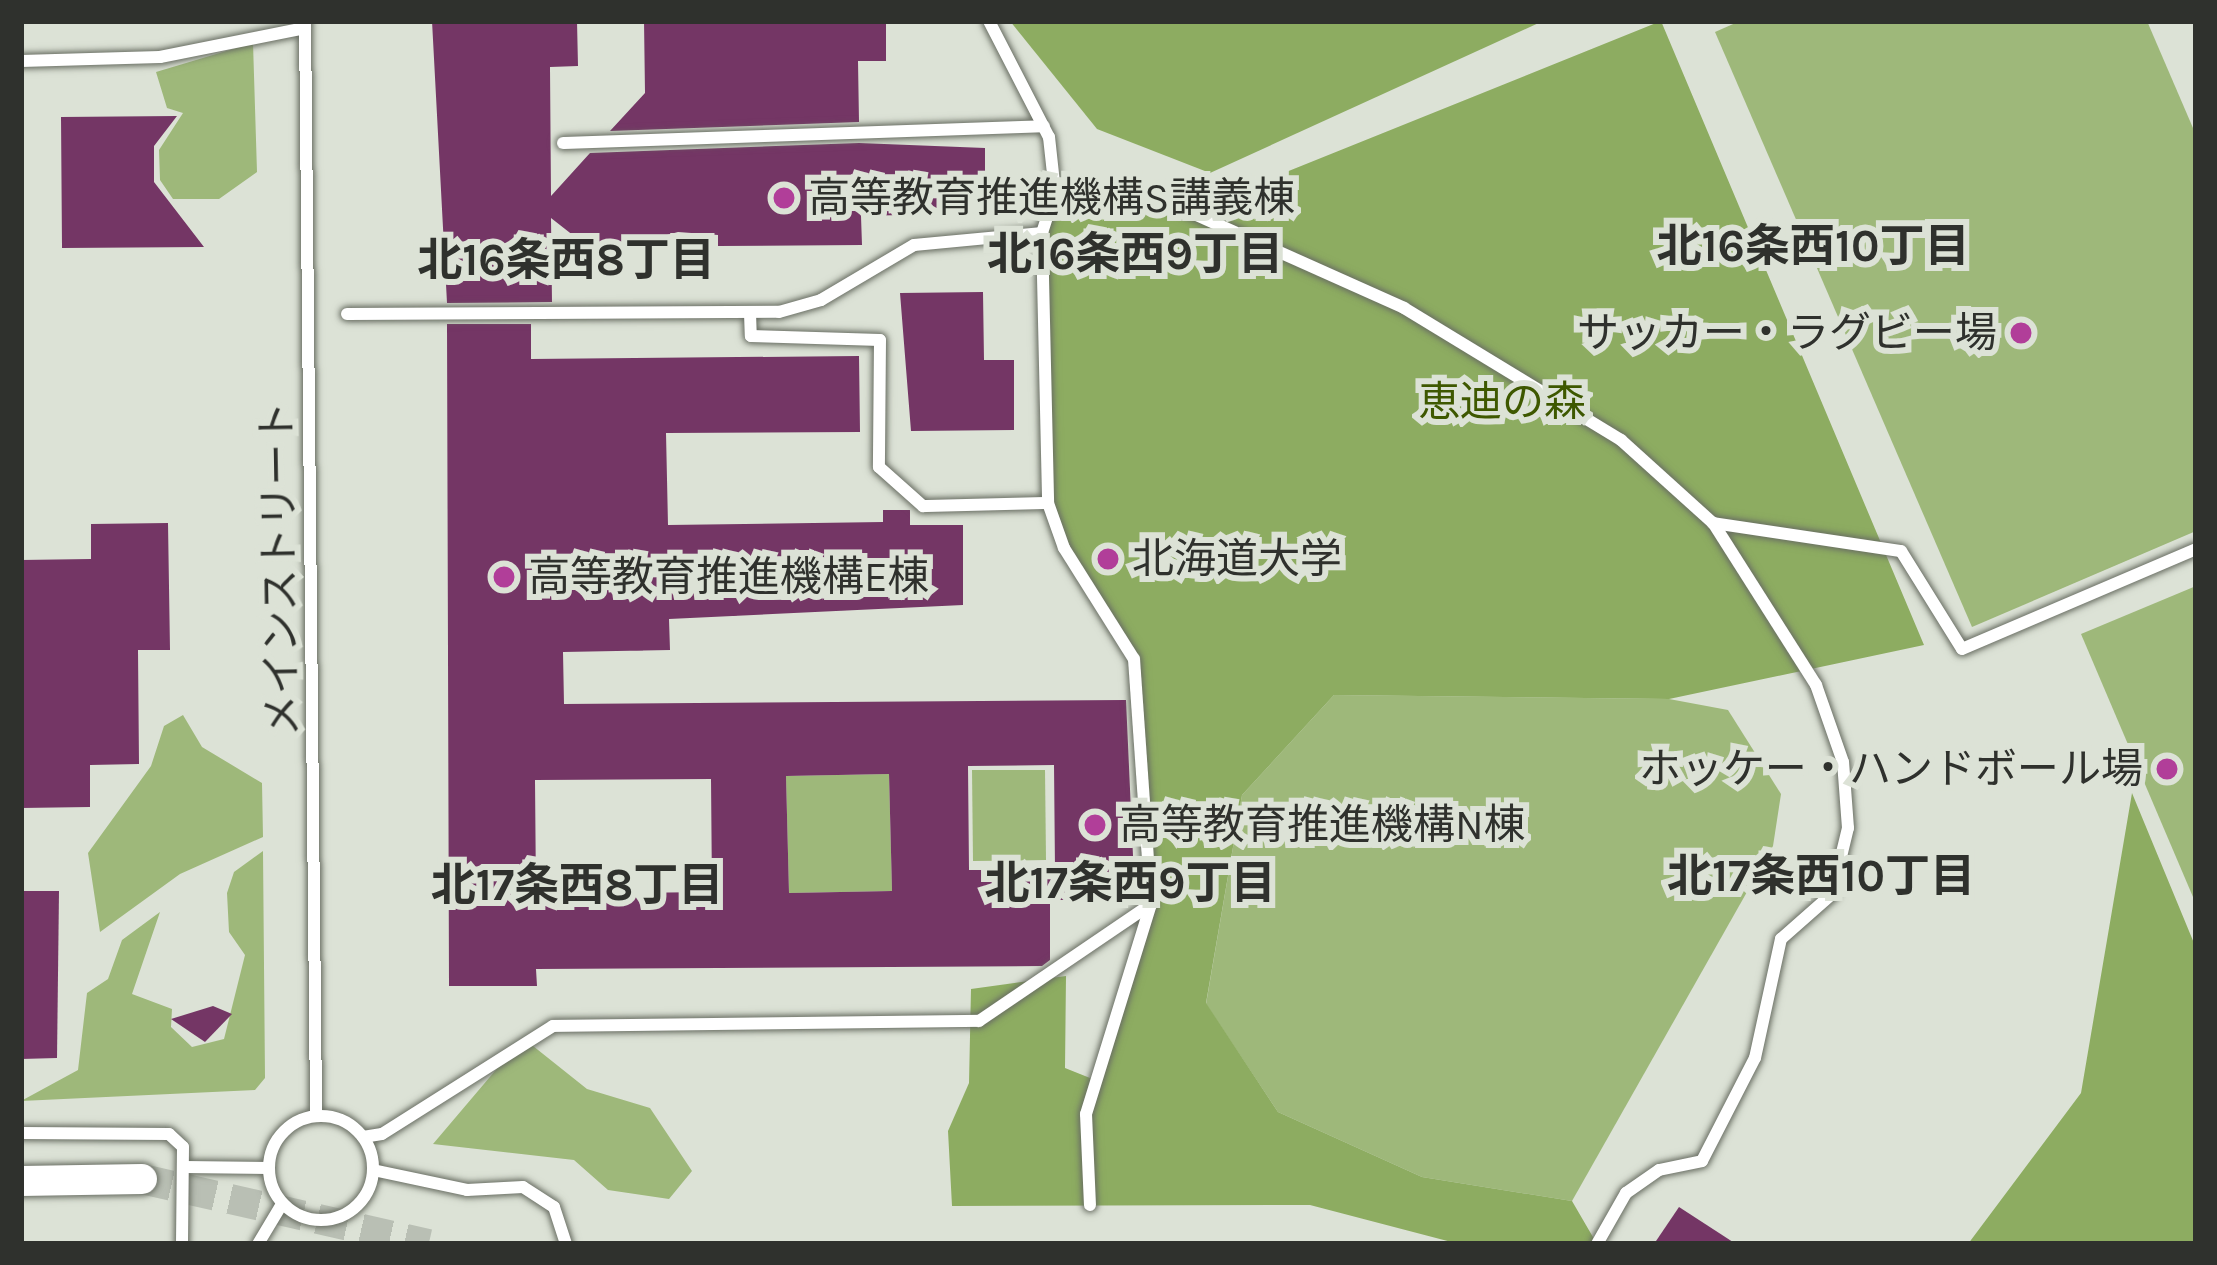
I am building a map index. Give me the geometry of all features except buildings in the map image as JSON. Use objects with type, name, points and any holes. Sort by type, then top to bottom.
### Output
[{"type":"street","points":[[21,1181],[142,1179]]},
{"type":"lane","points":[[988,21],[1043,127],[1055,192],[1042,233],[1048,502],[1064,548],[1134,659],[1151,904],[1086,1114],[1090,1205]]},
{"type":"lane","points":[[21,61],[160,57],[305,24]]},
{"type":"lane","name":"メインストリート","points":[[305,24],[316,1116]]},
{"type":"lane","points":[[563,143],[1043,127]]},
{"type":"lane","points":[[1055,192],[1174,206],[1405,308],[1621,440],[1713,524],[1816,685],[1843,762],[1848,828],[1832,894],[1781,938],[1755,1058],[1702,1161],[1659,1170],[1626,1193],[1597,1244]]},
{"type":"lane","points":[[347,314],[750,313],[821,300],[914,245],[1042,233]]},
{"type":"lane","points":[[750,313],[751,336],[880,340],[878,467],[923,506],[1048,502]]},
{"type":"lane","points":[[1713,524],[1900,551],[1962,649],[2196,549]]},
{"type":"lane","points":[[363,1137],[553,1026],[979,1021],[1151,904]]},
{"type":"lane","points":[[316,1116],[363,1137],[373,1170],[347,1214],[313,1220],[282,1204],[268,1168],[279,1136],[316,1116]]},
{"type":"lane","points":[[21,1133],[150,1130],[183,1147],[182,1244]]},
{"type":"lane","points":[[185,1168],[268,1168]]},
{"type":"lane","points":[[373,1170],[467,1190],[523,1187],[554,1208],[566,1244]]},
{"type":"lane","points":[[258,1244],[282,1204]]},
{"type":"green space","points":[[1010,21],[1543,21],[1210,173],[1097,129]]},
{"type":"green space","name":"恵迪の森","points":[[1661,21],[1924,645],[1669,699],[1334,695],[1242,795],[1206,1003],[1278,1112],[1422,1177],[1572,1201],[1597,1244],[1459,1244],[1310,1205],[952,1206],[948,1131],[969,1083],[971,989],[1066,976],[1065,1068],[1095,1080],[1151,904],[1134,659],[1064,548],[1048,503],[1042,233],[1055,192],[1234,193]]},
{"type":"green space","name":"サッカー・ラグビー場","points":[[1740,21],[2147,21],[2196,135],[2196,531],[1972,627],[1715,32]]},
{"type":"green space","points":[[253,43],[257,172],[219,199],[173,199],[160,180],[159,150],[183,113],[167,108],[156,72]]},
{"type":"green space","name":"ホッケー・ハンドボール場","points":[[2196,586],[2196,904],[2081,634]]},
{"type":"green space","points":[[1334,695],[1669,699],[1728,710],[1781,794],[1773,846],[1572,1201],[1422,1177],[1278,1112],[1206,1004],[1242,795]]},
{"type":"green space","points":[[183,715],[202,747],[262,783],[263,837],[180,874],[100,932],[88,853],[151,766],[164,726]]},
{"type":"green space","points":[[972,770],[1045,770],[1046,860],[973,861]]},
{"type":"green space","points":[[889,774],[892,891],[789,893],[786,776]]},
{"type":"green space","points":[[2132,793],[2196,948],[2196,1244],[1968,1244],[2081,1093]]},
{"type":"green space","points":[[263,851],[265,1078],[255,1090],[21,1101],[78,1070],[87,993],[108,979],[122,940],[160,912],[132,994],[172,1009],[171,1027],[192,1047],[224,1039],[245,955],[229,932],[227,893],[234,872]]},
{"type":"green space","points":[[523,1038],[587,1089],[650,1108],[692,1171],[669,1199],[608,1190],[574,1160],[433,1144]]},
{"type":"tunnel","points":[[142,1179],[429,1244]]},
{"type":"place","name":"高等教育推進機構S講義棟","points":[[784,198]]},
{"type":"place","name":"サッカー・ラグビー場","points":[[2021,333]]},
{"type":"place","name":"北海道大学","points":[[1108,559]]},
{"type":"place","name":"高等教育推進機構E棟","points":[[504,577]]},
{"type":"place","name":"ホッケー・ハンドボール場","points":[[2167,769]]},
{"type":"place","name":"高等教育推進機構N棟","points":[[1095,825]]},
{"type":"district","name":"北16条西10丁目","points":[[1813,247]]},
{"type":"district","name":"北16条西9丁目","points":[[1135,255]]},
{"type":"district","name":"北16条西8丁目","points":[[566,261]]},
{"type":"district","name":"北17条西10丁目","points":[[1821,877]]},
{"type":"district","name":"北17条西9丁目","points":[[1130,884]]},
{"type":"district","name":"北17条西8丁目","points":[[577,886]]}]
